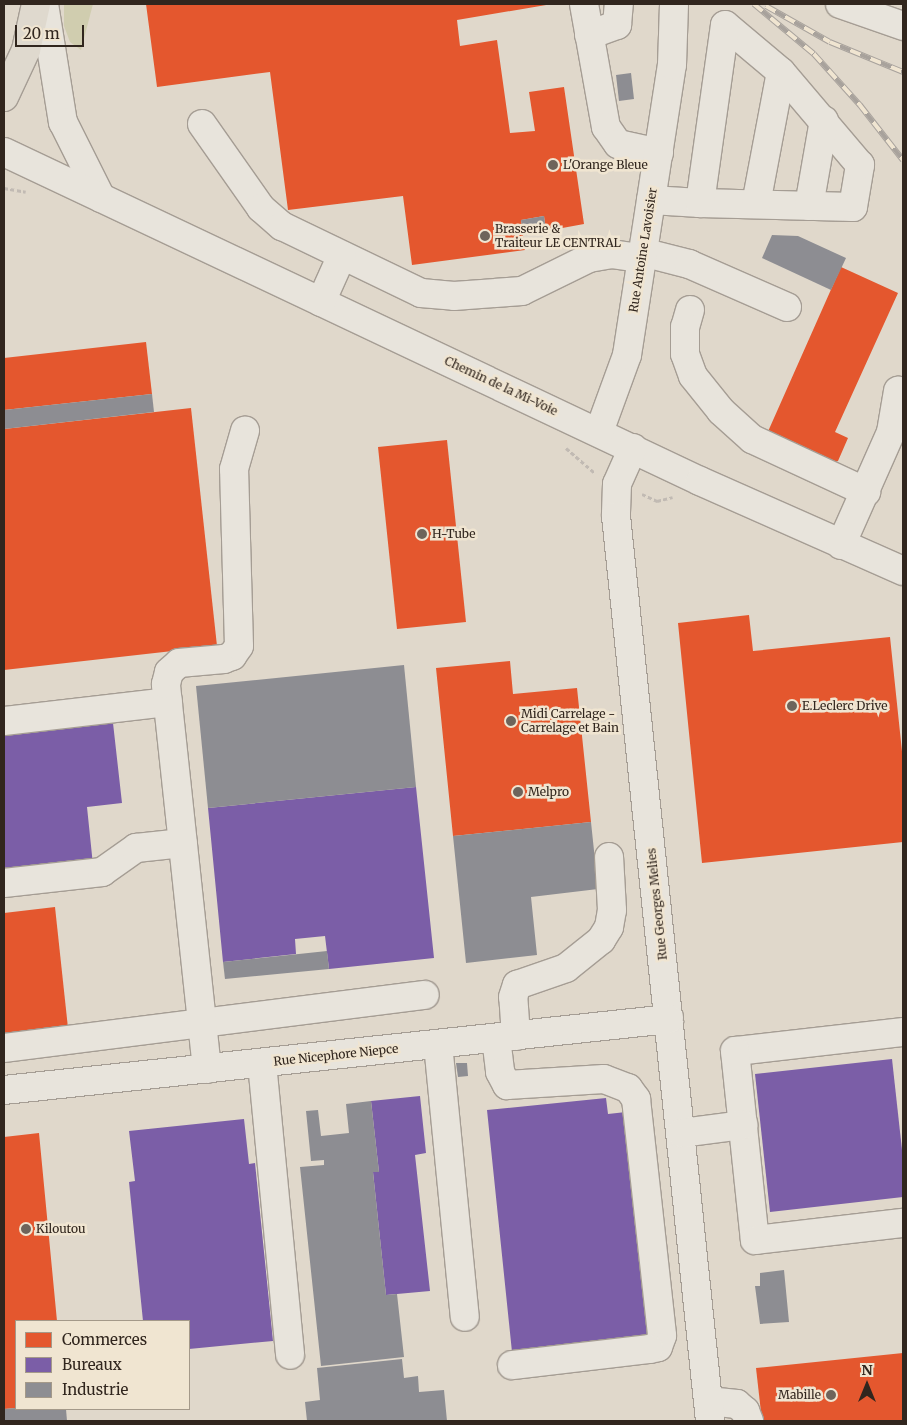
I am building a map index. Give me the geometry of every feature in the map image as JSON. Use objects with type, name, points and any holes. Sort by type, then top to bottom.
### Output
[{"type":"main road","points":[[4,97],[26,50],[36,4]]},
{"type":"street","points":[[44,4],[63,122],[100,198]]},
{"type":"street","points":[[584,4],[606,127],[618,144],[659,152]]},
{"type":"street","points":[[589,36],[617,26],[619,4]]},
{"type":"street","name":"Rue Antoine Lavoisier","points":[[599,432],[627,355],[672,65],[674,4]]},
{"type":"street","points":[[840,4],[903,26]]},
{"type":"street","points":[[651,200],[700,203],[852,207],[860,165],[824,120],[781,72],[725,26],[700,203]]},
{"type":"street","points":[[756,204],[781,72]]},
{"type":"street","points":[[809,206],[824,120]]},
{"type":"street","points":[[202,124],[261,208],[282,226],[422,293],[454,296],[522,291],[598,256],[611,254],[641,255],[689,264],[787,307]]},
{"type":"street","name":"Chemin de la Mi-Voie","points":[[4,152],[633,448],[842,545],[903,571]]},
{"type":"street","points":[[321,302],[342,255]]},
{"type":"street","points":[[690,310],[685,327],[685,354],[693,376],[720,410],[752,439],[866,492]]},
{"type":"street","points":[[842,545],[892,432],[898,391]]},
{"type":"street","points":[[207,1070],[166,684],[169,672],[174,666],[224,659],[232,656],[239,646],[234,469],[245,431]]},
{"type":"street","name":"Rue Georges Melies","points":[[633,448],[617,484],[616,516],[709,1411]]},
{"type":"street","points":[[4,721],[168,702]]},
{"type":"street","points":[[4,883],[102,872],[136,848],[183,843]]},
{"type":"street","points":[[512,1365],[658,1347],[662,1336],[636,1100],[628,1088],[604,1079],[508,1085],[500,1072],[513,997],[517,985],[566,968],[601,940],[609,927],[612,910],[609,857]]},
{"type":"street","points":[[4,1048],[425,995]]},
{"type":"street","name":"Rue Nicephore Niepce","points":[[4,1090],[207,1070],[669,1019]]},
{"type":"street","points":[[903,1032],[735,1051],[756,1240],[903,1223]]},
{"type":"street","points":[[438,1044],[465,1318]]},
{"type":"street","points":[[262,1063],[290,1355]]},
{"type":"street","points":[[681,1133],[743,1125]]},
{"type":"street","points":[[660,1315],[699,1311]]},
{"type":"street","points":[[709,1411],[737,1404],[746,1411],[749,1421]]},
{"type":"shaded area","points":[[64,4],[93,4],[81,50],[70,42],[64,26]]},
{"type":"building: Commerces","points":[[146,4],[552,4],[457,20],[460,46],[497,40],[510,133],[535,131],[529,92],[564,87],[584,224],[546,231],[544,216],[521,220],[525,250],[412,265],[403,196],[288,210],[270,72],[157,87]]},
{"type":"building: Commerces","points":[[841,267],[898,293],[835,432],[848,438],[838,461],[829,464],[766,436]]},
{"type":"building: Commerces","points":[[146,342],[152,394],[4,410],[4,358]]},
{"type":"building: Commerces","points":[[191,408],[217,646],[4,670],[4,429]]},
{"type":"building: Commerces","name":"H-Tube","points":[[447,440],[466,622],[397,629],[378,447]]},
{"type":"building: Commerces","name":"E.Leclerc Drive","points":[[749,615],[753,651],[890,637],[903,761],[903,842],[702,863],[678,623]]},
{"type":"building: Commerces","points":[[510,661],[513,694],[577,688],[591,822],[453,836],[436,668]]},
{"type":"building: Commerces","points":[[55,907],[68,1028],[4,1035],[4,913]]},
{"type":"building: Commerces","name":"Kiloutou","points":[[39,1133],[57,1320],[15,1320],[15,1408],[4,1409],[4,1137]]},
{"type":"building: Commerces","name":"Mabille","points":[[903,1353],[903,1421],[762,1421],[756,1368]]},
{"type":"building: Bureaux","points":[[113,723],[122,803],[87,807],[93,865],[4,875],[4,735]]},
{"type":"building: Bureaux","points":[[416,787],[434,958],[329,969],[325,936],[295,939],[296,954],[223,962],[208,808]]},
{"type":"building: Bureaux","points":[[892,1059],[903,1159],[903,1197],[770,1212],[755,1074]]},
{"type":"building: Bureaux","points":[[420,1096],[426,1153],[415,1155],[430,1291],[386,1295],[373,1172],[379,1172],[371,1101]]},
{"type":"building: Bureaux","points":[[606,1098],[608,1114],[626,1112],[648,1336],[512,1352],[487,1110]]},
{"type":"building: Bureaux","points":[[244,1119],[249,1164],[255,1163],[273,1341],[190,1349],[190,1320],[143,1320],[129,1182],[135,1181],[129,1131]]},
{"type":"building: Industrie","points":[[631,73],[634,99],[619,101],[616,75]]},
{"type":"building: Industrie","points":[[544,216],[546,231],[523,235],[521,220]]},
{"type":"building: Industrie","points":[[772,235],[798,236],[846,258],[831,290],[762,258]]},
{"type":"building: Industrie","points":[[152,394],[154,412],[4,429],[4,410]]},
{"type":"building: Industrie","points":[[404,665],[416,787],[208,808],[196,686]]},
{"type":"building: Industrie","points":[[591,822],[598,889],[531,897],[537,955],[466,963],[453,836]]},
{"type":"building: Industrie","points":[[327,951],[329,969],[225,979],[223,962]]},
{"type":"building: Industrie","points":[[456,1063],[467,1063],[468,1076],[458,1077]]},
{"type":"building: Industrie","points":[[371,1101],[379,1172],[373,1172],[386,1295],[397,1294],[404,1357],[321,1366],[300,1167],[324,1165],[324,1160],[311,1161],[306,1111],[318,1110],[321,1136],[349,1133],[346,1104]]},
{"type":"building: Industrie","points":[[784,1270],[789,1322],[760,1324],[755,1286],[760,1286],[760,1273]]},
{"type":"building: Industrie","points":[[402,1359],[404,1378],[418,1376],[419,1392],[444,1390],[447,1421],[307,1421],[305,1402],[320,1400],[317,1368]]},
{"type":"building: Industrie","points":[[4,1409],[66,1410],[67,1421],[4,1421]]},
{"type":"railway","points":[[754,4],[814,54],[860,105],[903,160]]},
{"type":"railway","points":[[766,6],[830,42],[903,72]]},
{"type":"place","name":"L'Orange Bleue","points":[[553,165]]},
{"type":"place","name":"Brasserie & Traiteur LE CENTRAL","points":[[485,236]]},
{"type":"place","name":"H-Tube","points":[[422,534]]},
{"type":"place","name":"E.Leclerc Drive","points":[[792,706]]},
{"type":"place","name":"Midi Carrelage - Carrelage et Bain","points":[[511,721]]},
{"type":"place","name":"Melpro","points":[[518,792]]},
{"type":"place","name":"Kiloutou","points":[[26,1229]]},
{"type":"place","name":"Mabille","points":[[831,1395]]}]
